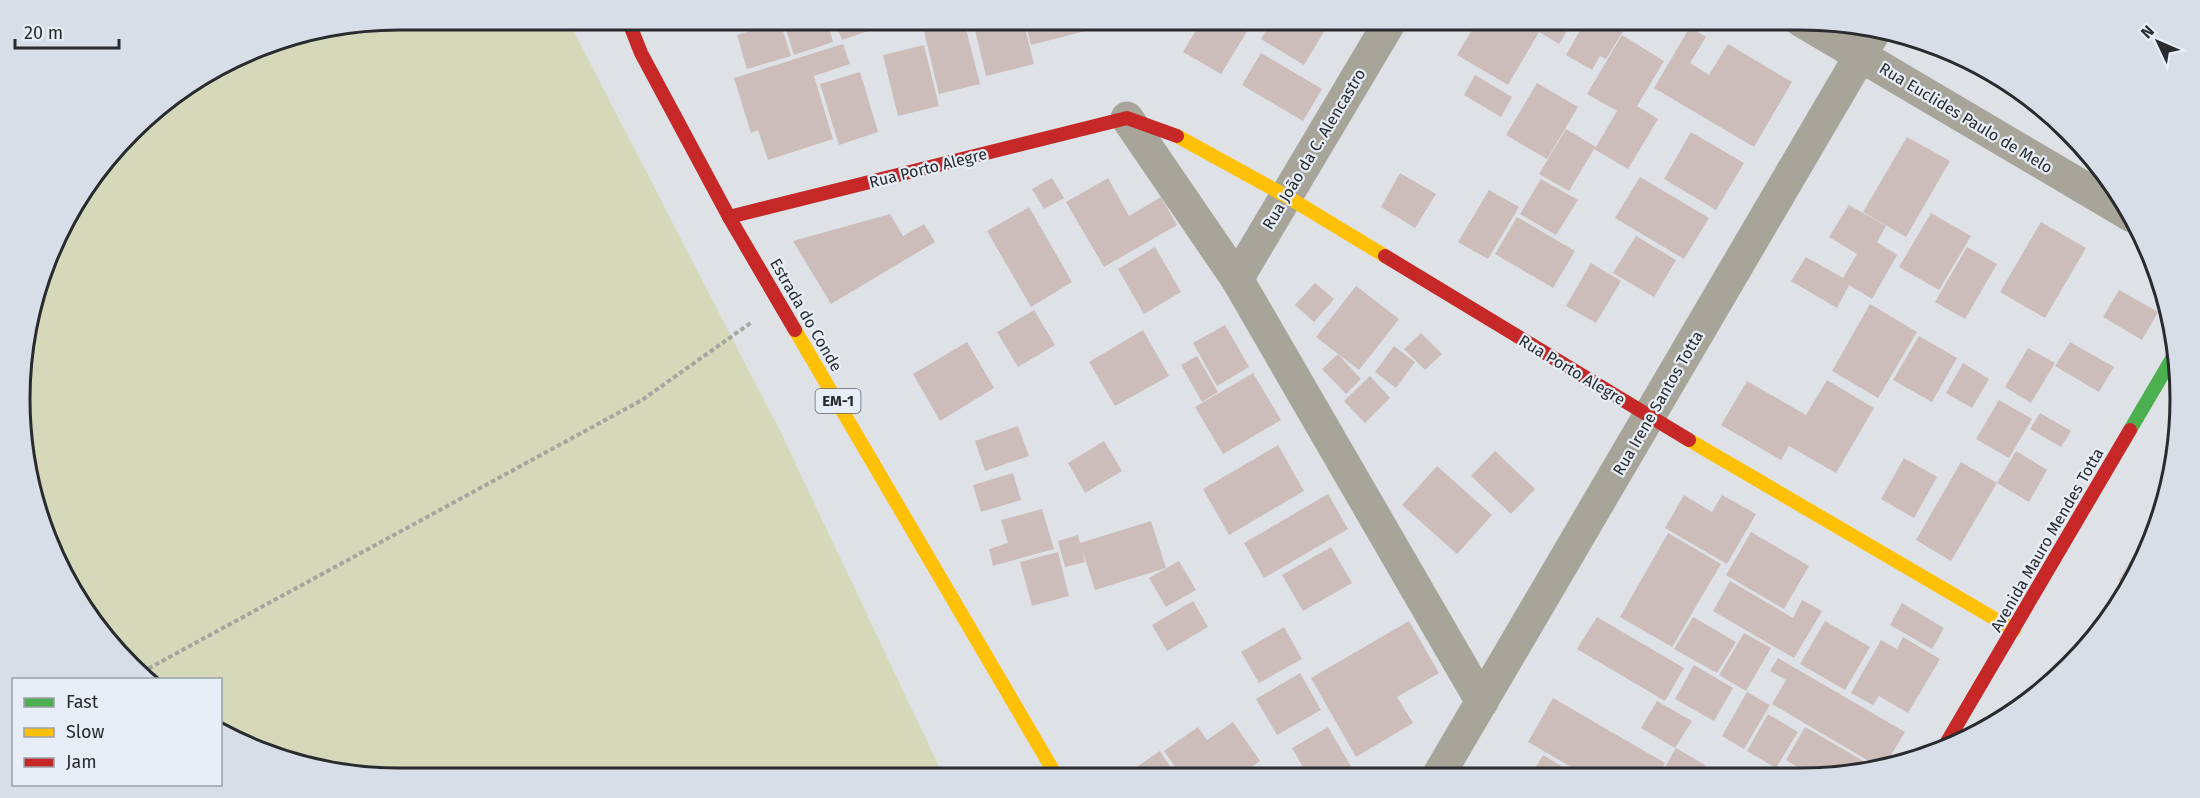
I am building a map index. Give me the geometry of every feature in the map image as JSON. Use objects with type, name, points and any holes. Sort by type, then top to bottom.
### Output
[{"type":"street","name":"Estrada do Conde","points":[[632,30],[641,53],[729,217],[1052,768]]},
{"type":"street","name":"Rua João da C. Alencastro","points":[[1237,279],[1385,30]]},
{"type":"street","name":"Rua Euclides Paulo de Melo","points":[[1835,32],[1868,43],[2115,205]]},
{"type":"street","name":"Rua Irene Santos Totta","points":[[1443,768],[1868,43]]},
{"type":"street","name":"Rua Porto Alegre","points":[[729,217],[1127,118],[1186,139],[1286,196],[1650,417],[2014,630]]},
{"type":"street","points":[[1127,118],[1237,279],[1482,702]]},
{"type":"street","name":"Avenida Mauro Mendes Totta","points":[[1950,736],[2168,365]]},
{"type":"path","points":[[148,669],[642,400],[780,302]]},
{"type":"green space","points":[[399,30],[573,30],[782,435],[940,768],[399,768],[351,765],[280,748],[222,723],[222,678],[158,678],[138,660],[106,624],[79,584],[68,562],[43,495],[33,447],[31,423],[33,351],[43,303],[58,258],[79,214],[92,194],[106,174],[138,138],[174,106],[214,79],[280,50],[351,33]]},
{"type":"building","points":[[754,30],[783,30],[791,56],[747,69],[737,35]]},
{"type":"building","points":[[786,30],[830,30],[833,42],[794,55]]},
{"type":"building","points":[[838,30],[871,30],[842,40]]},
{"type":"building","points":[[966,30],[980,84],[939,94],[924,31]]},
{"type":"building","points":[[975,30],[1026,30],[1034,64],[986,76]]},
{"type":"building","points":[[1027,30],[1089,30],[1031,45]]},
{"type":"building","points":[[1196,30],[1248,30],[1221,74],[1183,52]]},
{"type":"building","points":[[1266,30],[1325,30],[1304,65],[1261,39]]},
{"type":"building","points":[[1472,30],[1568,30],[1559,44],[1539,32],[1508,85],[1457,55]]},
{"type":"building","points":[[1580,30],[1624,30],[1606,59],[1600,56],[1592,70],[1566,55]]},
{"type":"building","points":[[1688,30],[1695,30],[1706,37],[1690,63],[1709,75],[1728,44],[1792,82],[1754,147],[1654,88]]},
{"type":"building","points":[[1622,35],[1664,61],[1637,106],[1658,119],[1628,169],[1594,149],[1569,191],[1539,174],[1566,129],[1596,147],[1617,111],[1587,94]]},
{"type":"building","points":[[843,44],[850,64],[814,76],[833,139],[768,160],[758,130],[751,133],[734,78]]},
{"type":"building","points":[[924,45],[939,106],[898,116],[883,55]]},
{"type":"building","points":[[1261,53],[1322,89],[1303,121],[1242,85]]},
{"type":"building","points":[[860,72],[878,132],[839,145],[820,84]]},
{"type":"building","points":[[1475,75],[1512,97],[1501,117],[1464,95]]},
{"type":"building","points":[[1537,83],[1578,107],[1547,159],[1506,135]]},
{"type":"building","points":[[1691,132],[1744,163],[1716,210],[1664,179]]},
{"type":"building","points":[[1907,137],[1950,161],[1906,237],[1863,212]]},
{"type":"building","points":[[1400,173],[1436,194],[1415,228],[1381,207]]},
{"type":"building","points":[[1640,177],[1709,218],[1684,259],[1615,218]]},
{"type":"building","points":[[1052,178],[1064,198],[1044,209],[1032,189]]},
{"type":"building","points":[[1108,178],[1129,216],[1161,197],[1177,225],[1104,267],[1066,202]]},
{"type":"building","points":[[1541,179],[1578,200],[1556,235],[1520,214]]},
{"type":"building","points":[[1489,190],[1519,207],[1488,259],[1458,242]]},
{"type":"building","points":[[1849,205],[1886,226],[1877,242],[1897,255],[1872,299],[1849,285],[1837,308],[1791,281],[1806,257],[1843,278],[1857,254],[1829,237]]},
{"type":"building","points":[[1029,207],[1072,282],[1031,307],[987,231]]},
{"type":"building","points":[[1931,213],[1971,236],[1939,290],[1899,267]]},
{"type":"building","points":[[890,214],[903,236],[924,224],[935,242],[831,304],[793,241]]},
{"type":"building","points":[[1517,217],[1575,251],[1553,288],[1495,254]]},
{"type":"building","points":[[2041,222],[2086,248],[2045,318],[2000,292]]},
{"type":"building","points":[[1636,236],[1676,260],[1654,297],[1613,273]]},
{"type":"building","points":[[1155,247],[1181,292],[1144,314],[1118,269]]},
{"type":"building","points":[[1967,247],[1997,264],[1965,319],[1935,302]]},
{"type":"building","points":[[1591,263],[1621,281],[1596,323],[1566,306]]},
{"type":"building","points":[[1315,283],[1334,299],[1314,322],[1295,305]]},
{"type":"building","points":[[1356,286],[1399,319],[1359,370],[1316,337]]},
{"type":"building","points":[[2119,290],[2158,312],[2142,340],[2103,317]]},
{"type":"building","points":[[1870,304],[1917,332],[1878,398],[1832,371]]},
{"type":"building","points":[[1034,310],[1055,345],[1018,367],[997,332]]},
{"type":"building","points":[[1225,325],[1249,367],[1217,386],[1193,343]]},
{"type":"building","points":[[1143,330],[1169,376],[1115,406],[1089,362]]},
{"type":"building","points":[[1421,333],[1442,354],[1425,370],[1404,349]]},
{"type":"building","points":[[1919,336],[1957,358],[1932,402],[1893,380]]},
{"type":"building","points":[[967,342],[994,388],[940,421],[913,374]]},
{"type":"building","points":[[2070,342],[2114,367],[2099,392],[2055,366]]},
{"type":"building","points":[[1394,346],[1415,362],[1396,388],[1375,372]]},
{"type":"building","points":[[2028,348],[2055,363],[2031,403],[2005,387]]},
{"type":"building","points":[[1338,354],[1361,379],[1346,394],[1322,369]]},
{"type":"building","points":[[1197,356],[1218,392],[1202,402],[1181,365]]},
{"type":"building","points":[[1963,363],[1989,379],[1972,408],[1946,393]]},
{"type":"building","points":[[1253,373],[1281,420],[1223,454],[1195,407]]},
{"type":"building","points":[[1370,376],[1390,398],[1365,423],[1344,401]]},
{"type":"building","points":[[1827,380],[1874,408],[1836,473],[1789,446],[1781,460],[1721,425],[1747,381],[1806,415]]},
{"type":"building","points":[[1999,400],[2032,419],[2009,458],[1976,439]]},
{"type":"building","points":[[2040,413],[2071,431],[2061,447],[2030,429]]},
{"type":"building","points":[[1018,426],[1029,456],[985,471],[975,441]]},
{"type":"building","points":[[1104,441],[1122,471],[1085,493],[1068,463]]},
{"type":"building","points":[[1278,445],[1304,491],[1229,535],[1203,489]]},
{"type":"building","points":[[1495,451],[1535,489],[1511,514],[1471,476]]},
{"type":"building","points":[[2016,451],[2047,470],[2029,502],[1997,483]]},
{"type":"building","points":[[1904,458],[1937,477],[1914,518],[1881,499]]},
{"type":"building","points":[[1961,462],[1997,483],[1951,561],[1916,540]]},
{"type":"building","points":[[1437,466],[1492,515],[1457,554],[1402,505]]},
{"type":"building","points":[[1013,473],[1021,500],[981,512],[973,485]]},
{"type":"building","points":[[1328,494],[1348,529],[1264,578],[1244,543]]},
{"type":"building","points":[[1684,495],[1712,512],[1722,495],[1756,514],[1727,564],[1665,528]]},
{"type":"building","points":[[1042,509],[1054,549],[993,566],[989,549],[1008,543],[1001,520]]},
{"type":"building","points":[[1151,521],[1166,568],[1095,590],[1082,549],[1085,562],[1065,567],[1058,541],[1078,535],[1080,543]]},
{"type":"building","points":[[1751,532],[1809,566],[1784,609],[1726,575]]},
{"type":"building","points":[[1668,533],[1721,564],[1672,647],[1620,617]]},
{"type":"building","points":[[2139,546],[2122,582],[2119,580]]},
{"type":"building","points":[[1331,547],[1352,583],[1303,611],[1282,575]]},
{"type":"building","points":[[1058,552],[1069,596],[1032,606],[1020,562]]},
{"type":"building","points":[[1179,561],[1196,590],[1166,607],[1149,578]]},
{"type":"building","points":[[1730,581],[1793,618],[1802,600],[1822,611],[1794,658],[1713,611]]},
{"type":"building","points":[[1193,601],[1208,627],[1167,651],[1152,625]]},
{"type":"building","points":[[1902,603],[1944,628],[1932,649],[1890,625]]},
{"type":"building","points":[[1597,617],[1684,668],[1665,701],[1577,649]]},
{"type":"building","points":[[1693,617],[1736,642],[1717,673],[1674,649]]},
{"type":"building","points":[[1409,621],[1439,673],[1397,697],[1413,723],[1356,757],[1311,678]]},
{"type":"building","points":[[1825,621],[1870,647],[1845,690],[1800,664]]},
{"type":"building","points":[[1284,627],[1302,659],[1259,683],[1241,652]]},
{"type":"building","points":[[1744,633],[1771,648],[1746,691],[1719,675]]},
{"type":"building","points":[[1903,637],[1940,659],[1908,713],[1879,696],[1873,705],[1851,693],[1881,640],[1897,649]]},
{"type":"building","points":[[1778,658],[1905,732],[1890,757],[1870,762],[1772,704],[1786,680],[1770,671]]},
{"type":"building","points":[[1694,665],[1733,688],[1714,721],[1675,699]]},
{"type":"building","points":[[1300,673],[1321,710],[1277,735],[1256,699]]},
{"type":"building","points":[[1747,692],[1770,705],[1744,749],[1722,736]]},
{"type":"building","points":[[1553,698],[1665,763],[1662,768],[1573,768],[1528,742]]},
{"type":"building","points":[[1657,701],[1692,721],[1675,748],[1641,728]]},
{"type":"building","points":[[1768,714],[1798,732],[1776,768],[1747,751]]},
{"type":"building","points":[[1233,722],[1260,761],[1250,768],[1176,768],[1164,751],[1198,727],[1207,740]]},
{"type":"building","points":[[1328,727],[1352,768],[1303,768],[1292,748]]},
{"type":"building","points":[[1805,727],[1866,762],[1799,768],[1786,760]]},
{"type":"building","points":[[1676,748],[1705,765],[1703,768],[1665,768]]},
{"type":"building","points":[[1160,751],[1171,768],[1139,768],[1138,766]]},
{"type":"building","points":[[1543,755],[1565,768],[1536,768]]},
{"type":"traffic: fast","points":[[2130,430],[2168,365]]},
{"type":"traffic: slow","points":[[1177,136],[1286,196],[1385,256]]},
{"type":"traffic: slow","points":[[795,330],[1052,768]]},
{"type":"traffic: slow","points":[[1689,440],[2014,630]]},
{"type":"traffic: jam","points":[[632,30],[641,53],[729,217],[795,330]]},
{"type":"traffic: jam","points":[[729,217],[1127,118],[1177,136]]},
{"type":"traffic: jam","points":[[1385,256],[1689,440]]},
{"type":"traffic: jam","points":[[1950,736],[2130,430]]}]
